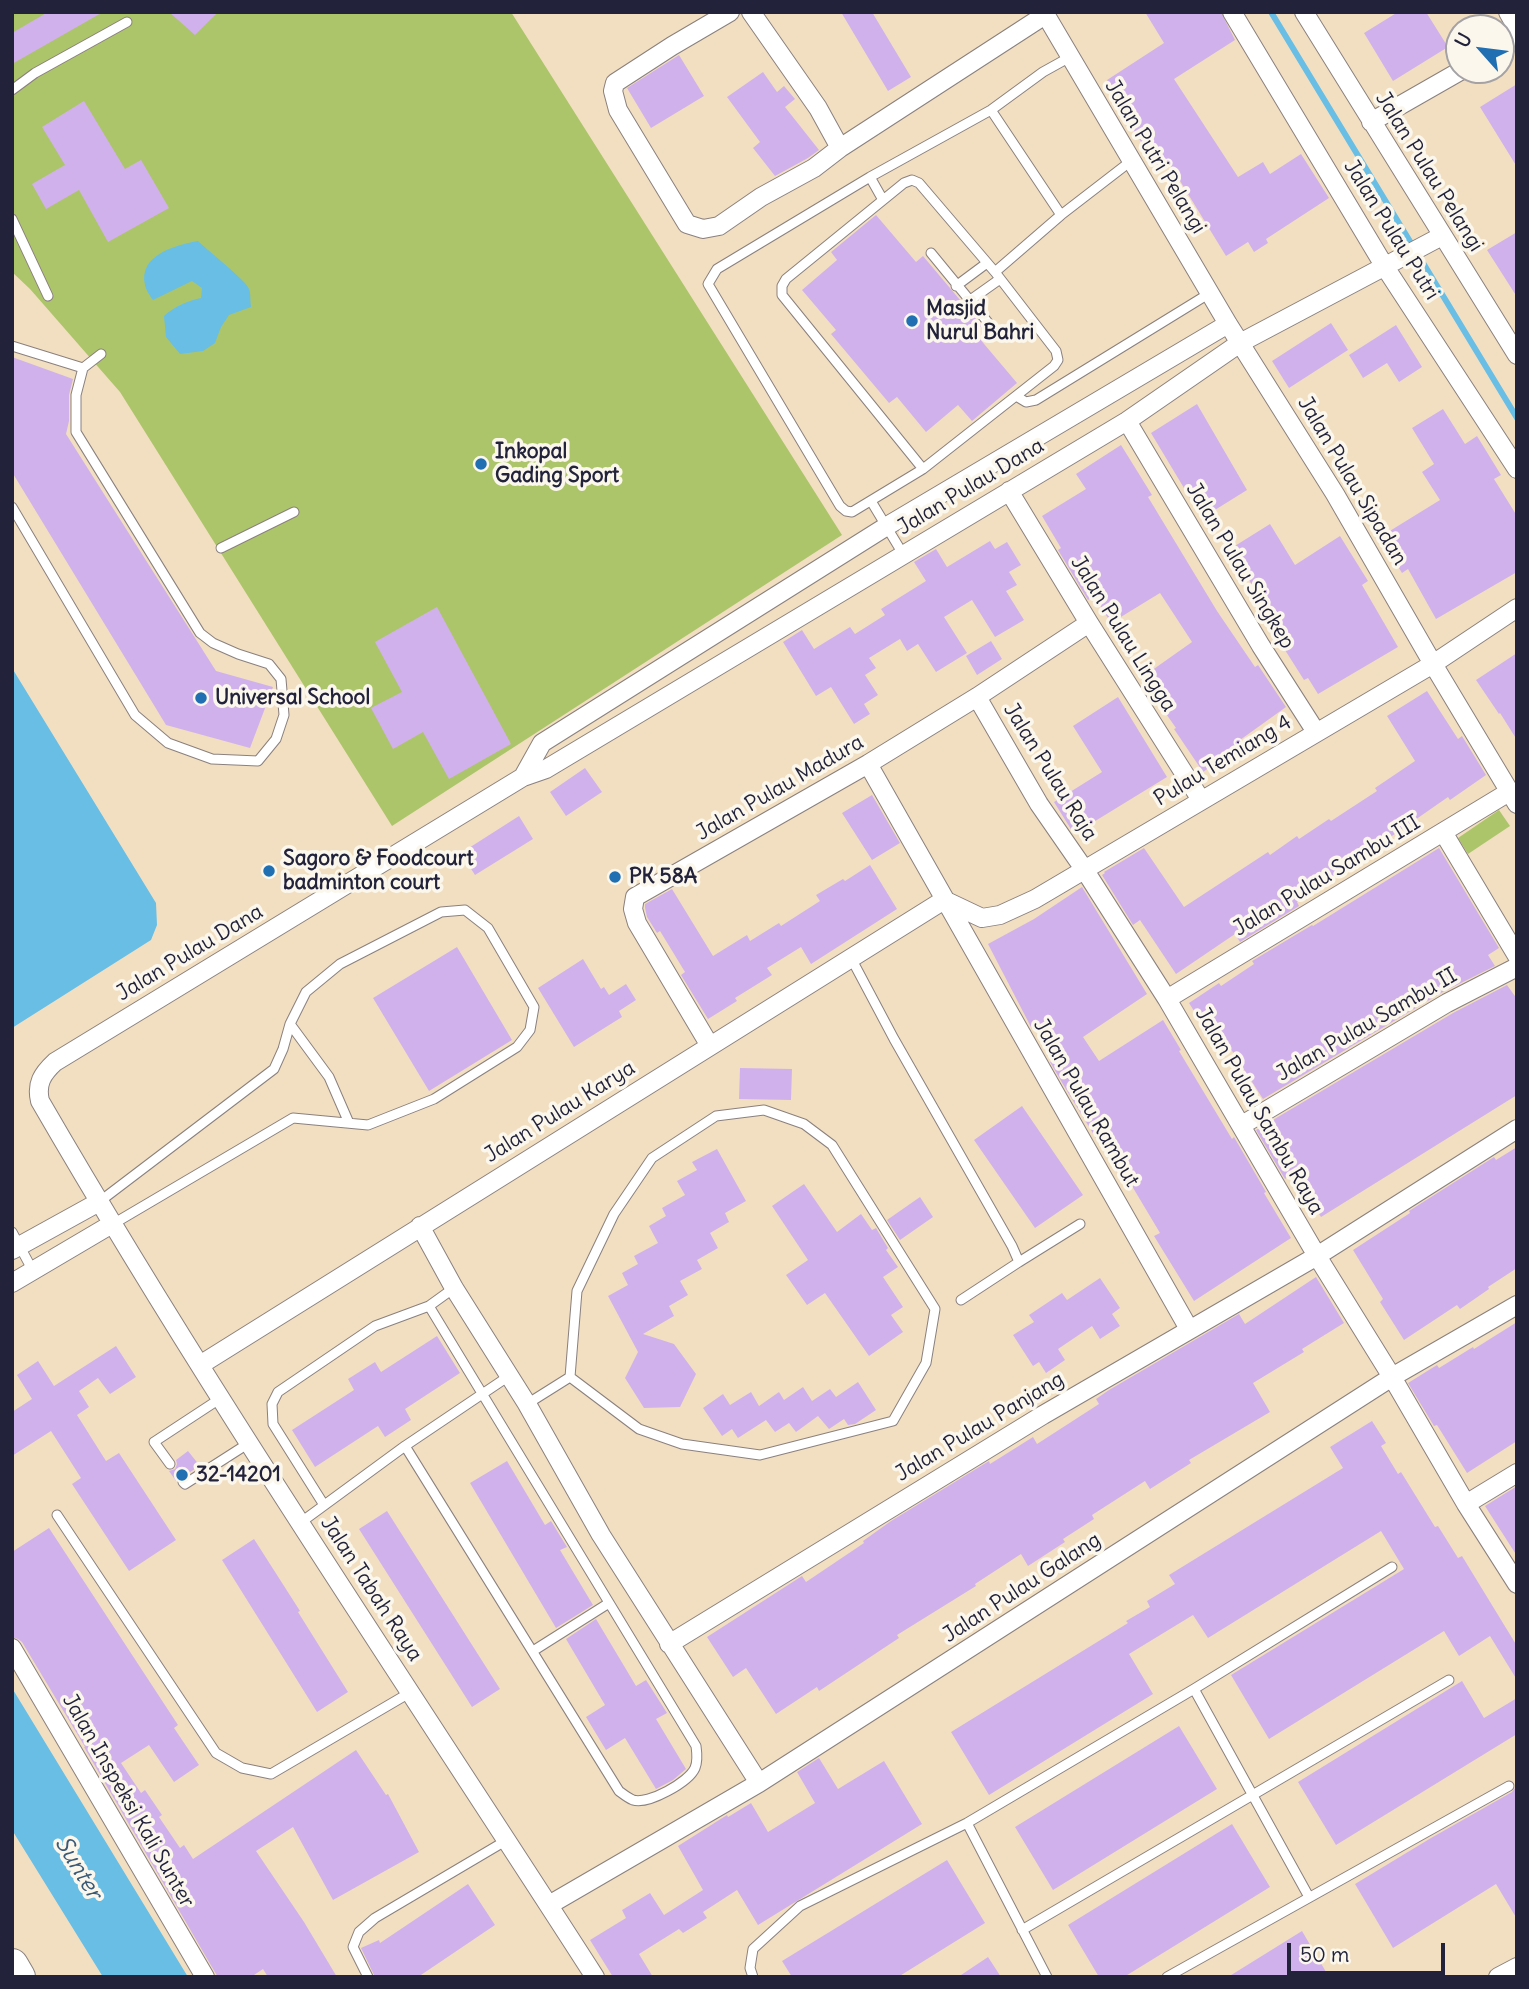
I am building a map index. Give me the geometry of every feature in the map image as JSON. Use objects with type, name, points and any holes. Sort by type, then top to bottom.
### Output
[{"type":"highway","points":[[12,1965],[19,1977]]},
{"type":"street","points":[[730,12],[615,83],[613,91],[618,110],[687,224],[703,229],[719,226],[761,197],[814,168],[840,148],[1045,13]]},
{"type":"street","points":[[751,12],[818,108],[840,148]]},
{"type":"street","name":"Jalan Pulau Putri","points":[[1232,12],[1393,262],[1517,469]]},
{"type":"street","name":"Jalan Pulau Pelangi","points":[[1304,12],[1371,122],[1436,240],[1517,355]]},
{"type":"street","points":[[1507,12],[1517,28]]},
{"type":"street","name":"Jalan Putri Pelangi","points":[[1045,13],[1228,324]]},
{"type":"street","points":[[1371,122],[1445,80]]},
{"type":"street","name":"Jalan Pulau Dana","points":[[108,1226],[94,1205],[40,1101],[40,1080],[55,1062],[523,777],[546,769],[1127,421],[1240,343],[1436,240]]},
{"type":"street","name":"Jalan Pulau Dana","points":[[523,777],[542,743],[887,526],[1228,324]]},
{"type":"street","name":"Jalan Pulau Sipadan","points":[[1228,324],[1335,494],[1513,798]]},
{"type":"street","name":"Jalan Pulau Singkep","points":[[1127,421],[1261,646],[1316,732]]},
{"type":"street","name":"Jalan Pulau Lingga","points":[[1009,491],[1200,800]]},
{"type":"street","name":"Pulau Temiang 4","points":[[944,900],[982,918],[1000,915],[1035,899],[1433,664],[1517,608]]},
{"type":"street","name":"Jalan Pulau Madura","points":[[710,1046],[637,923],[632,909],[635,897],[868,765],[1089,624]]},
{"type":"street","name":"Jalan Pulau Raja","points":[[977,697],[1039,804],[1084,870]]},
{"type":"street","name":"Jalan Pulau Rambut","points":[[868,765],[1189,1329]]},
{"type":"street","name":"Jalan Pulau Sambu III","points":[[1167,999],[1443,832],[1513,798]]},
{"type":"street","points":[[1443,832],[1517,956]]},
{"type":"street","name":"Jalan Pulau Sambu Raya","points":[[1084,870],[1167,999],[1317,1256],[1517,1584]]},
{"type":"street","name":"Jalan Pulau Karya","points":[[200,1365],[944,900]]},
{"type":"street","name":"Jalan Pulau Sambu II","points":[[1242,1125],[1447,1003],[1517,967]]},
{"type":"street","name":"Jalan Pulau Panjang","points":[[669,1644],[1043,1415],[1317,1256],[1517,1129]]},
{"type":"street","points":[[15,1243],[94,1205]]},
{"type":"street","points":[[12,1283],[108,1226]]},
{"type":"street","name":"Jalan Tabah Raya","points":[[108,1226],[200,1365],[218,1399],[300,1523],[405,1695],[507,1840],[595,1977]]},
{"type":"street","points":[[419,1226],[454,1288],[527,1404],[601,1535],[759,1783]]},
{"type":"street","name":"Jalan Pulau Galang","points":[[549,1905],[759,1783],[1392,1377],[1517,1305]]},
{"type":"street","points":[[1466,1504],[1517,1473]]},
{"type":"street","name":"Jalan Inspeksi Kali Sunter","points":[[12,1648],[205,1977]]},
{"type":"street","points":[[1498,1977],[1517,1967]]},
{"type":"lane","points":[[12,90],[35,73],[127,22]]},
{"type":"lane","points":[[923,469],[782,295],[782,286],[786,279],[904,183],[912,180],[919,183],[998,276],[1056,351],[1058,360],[1054,366],[923,469],[852,512],[840,506],[708,284],[717,269],[870,177],[991,110],[1043,72],[1070,57]]},
{"type":"lane","points":[[991,110],[1061,215]]},
{"type":"lane","points":[[969,301],[1061,215],[1131,161]]},
{"type":"lane","points":[[870,177],[883,200]]},
{"type":"lane","points":[[12,219],[48,296]]},
{"type":"lane","points":[[931,253],[995,331]]},
{"type":"lane","points":[[956,286],[987,263]]},
{"type":"lane","points":[[1016,396],[1026,402],[1036,400],[1210,293]]},
{"type":"lane","points":[[12,346],[83,368]]},
{"type":"lane","points":[[12,508],[135,715],[168,743],[212,760],[258,761],[276,739],[284,715],[281,679],[269,664],[238,654],[200,634],[76,432],[76,395],[83,368],[101,354]]},
{"type":"lane","points":[[871,501],[903,554]]},
{"type":"lane","points":[[221,548],[294,512]]},
{"type":"lane","points":[[94,1205],[274,1069],[290,1024],[306,992],[340,964],[440,912],[465,910],[488,929],[534,1007],[530,1030],[517,1047],[434,1099],[368,1125],[293,1118],[108,1226]]},
{"type":"lane","points":[[851,958],[1018,1262]]},
{"type":"lane","points":[[290,1024],[329,1077],[349,1123]]},
{"type":"lane","points":[[764,1110],[804,1124],[832,1145],[935,1309],[926,1363],[893,1421],[760,1455],[682,1444],[639,1429],[570,1377],[577,1291],[614,1214],[652,1158],[716,1116],[764,1110]]},
{"type":"lane","points":[[961,1300],[1080,1224]]},
{"type":"lane","points":[[15,1243],[33,1271]]},
{"type":"lane","points":[[324,1505],[273,1423],[272,1404],[278,1392],[375,1326],[429,1306],[454,1288]]},
{"type":"lane","points":[[405,1446],[619,1791],[633,1800],[645,1801],[688,1778],[695,1769],[696,1746],[429,1306]]},
{"type":"lane","points":[[300,1523],[405,1446],[509,1376]]},
{"type":"lane","points":[[527,1404],[570,1377]]},
{"type":"lane","points":[[170,1464],[154,1441],[218,1399]]},
{"type":"lane","points":[[183,1482],[185,1484],[247,1444]]},
{"type":"lane","points":[[57,1515],[216,1753],[242,1768],[271,1774],[405,1695]]},
{"type":"lane","points":[[753,1977],[750,1968],[753,1949],[800,1906],[967,1823],[1194,1689],[1392,1567]]},
{"type":"lane","points":[[533,1651],[609,1602]]},
{"type":"lane","points":[[1021,1930],[1449,1680]]},
{"type":"lane","points":[[1194,1689],[1309,1898]]},
{"type":"lane","points":[[1167,1977],[1508,1786]]},
{"type":"lane","points":[[967,1823],[1047,1977]]},
{"type":"lane","points":[[368,1977],[353,1947],[359,1932],[375,1919],[507,1840]]},
{"type":"green space","name":"Inkopal Gading Sport","points":[[12,12],[511,12],[842,535],[392,826],[120,392],[12,272]]},
{"type":"green space","points":[[1499,810],[1510,826],[1468,854],[1458,838]]},
{"type":"water","points":[[198,241],[247,285],[251,307],[229,315],[215,343],[203,351],[180,354],[166,337],[164,316],[181,304],[201,298],[202,288],[192,281],[153,300],[148,293],[144,275],[147,266],[161,253]]},
{"type":"water","points":[[12,668],[156,903],[157,925],[151,940],[12,1028]]},
{"type":"water","name":"Sunter","points":[[12,1688],[188,1977],[103,1977],[12,1830]]},
{"type":"building","points":[[48,12],[103,12],[12,64],[12,33]]},
{"type":"building","points":[[169,12],[218,12],[195,35]]},
{"type":"building","points":[[841,12],[872,12],[911,77],[888,91]]},
{"type":"building","points":[[1145,12],[1221,12],[1235,40],[1174,79],[1238,177],[1263,162],[1270,174],[1301,154],[1329,198],[1266,239],[1268,243],[1254,252],[1248,242],[1226,256],[1169,163],[1159,170],[1107,80],[1164,43]]},
{"type":"building","points":[[1398,12],[1426,12],[1445,42],[1445,49],[1393,81],[1364,33]]},
{"type":"building","points":[[679,55],[704,96],[651,128],[627,88]]},
{"type":"building","points":[[763,72],[777,92],[784,86],[795,99],[785,107],[819,150],[775,176],[753,148],[760,142],[727,97]]},
{"type":"building","points":[[1517,84],[1517,167],[1480,107]]},
{"type":"building","points":[[84,101],[125,169],[141,160],[169,208],[108,242],[79,190],[46,209],[32,184],[65,165],[42,127]]},
{"type":"building","name":"Masjid Nurul Bahri","points":[[876,215],[916,262],[923,256],[982,326],[974,332],[1017,383],[972,421],[958,405],[926,432],[897,397],[889,403],[831,334],[836,330],[802,290],[837,260],[831,252]]},
{"type":"building","points":[[1517,232],[1517,297],[1487,250]]},
{"type":"building","points":[[1331,323],[1348,350],[1289,388],[1272,361]]},
{"type":"building","points":[[1396,325],[1422,367],[1399,382],[1387,363],[1363,378],[1349,355]]},
{"type":"building","points":[[12,357],[73,379],[66,434],[216,671],[273,687],[250,748],[166,725],[12,472]]},
{"type":"building","points":[[1197,404],[1247,490],[1202,518],[1151,433]]},
{"type":"building","points":[[1443,409],[1465,444],[1477,436],[1501,475],[1494,479],[1517,516],[1517,572],[1436,619],[1408,569],[1402,573],[1380,537],[1440,500],[1422,472],[1434,464],[1412,428]]},
{"type":"building","points":[[1121,445],[1152,495],[1148,497],[1217,611],[1286,707],[1240,740],[1242,744],[1203,772],[1141,678],[1192,642],[1160,593],[1111,623],[1094,596],[1088,600],[1058,550],[1061,548],[1042,516],[1086,489],[1076,474]]},
{"type":"building","points":[[1270,524],[1295,565],[1340,536],[1368,581],[1362,585],[1398,647],[1318,694],[1308,678],[1304,680],[1285,650],[1290,647],[1230,549]]},
{"type":"building","points":[[990,541],[995,549],[1007,542],[1021,565],[1009,572],[1017,585],[1006,591],[1024,620],[995,637],[972,600],[944,617],[967,653],[936,672],[918,644],[907,651],[900,639],[869,658],[876,668],[865,675],[878,695],[864,704],[870,714],[854,724],[831,687],[816,696],[783,642],[802,630],[814,649],[850,627],[855,634],[885,615],[881,609],[926,581],[914,562],[936,549],[947,567]]},
{"type":"building","points":[[437,607],[511,744],[449,779],[423,732],[393,749],[371,708],[402,692],[375,642]]},
{"type":"building","points":[[991,641],[1002,659],[977,675],[966,656]]},
{"type":"building","points":[[1517,653],[1517,740],[1476,680]]},
{"type":"building","points":[[1427,691],[1458,739],[1462,736],[1486,775],[1450,800],[1448,797],[1297,902],[1299,906],[1240,942],[1235,934],[1176,974],[1140,920],[1133,925],[1102,875],[1104,872],[1144,848],[1184,907],[1268,852],[1270,855],[1297,836],[1299,839],[1329,819],[1331,821],[1377,791],[1375,788],[1415,761],[1387,716]]},
{"type":"building","points":[[1118,697],[1167,777],[1074,834],[1054,802],[1102,772],[1073,726]]},
{"type":"building","points":[[585,768],[602,792],[566,816],[550,792]]},
{"type":"building","points":[[872,795],[900,843],[872,860],[842,813]]},
{"type":"building","points":[[519,816],[533,839],[475,875],[461,853]]},
{"type":"building","points":[[1439,848],[1499,948],[1488,955],[1495,966],[1441,993],[1263,1099],[1225,1040],[1216,1046],[1189,1003],[1254,964],[1252,961]]},
{"type":"building","points":[[870,865],[897,909],[811,964],[801,947],[767,968],[772,975],[708,1019],[681,975],[685,972],[660,931],[657,933],[647,917],[645,908],[645,904],[672,889],[713,956],[747,935],[750,941],[779,923],[781,926],[820,901],[816,895]]},
{"type":"building","points":[[1082,887],[1147,994],[1083,1037],[1099,1061],[1163,1020],[1291,1238],[1194,1301],[1154,1236],[1160,1233],[1129,1181],[1124,1184],[1050,1062],[1053,1060],[1035,1027],[1032,1029],[988,944],[1034,919]]},
{"type":"building","points":[[457,947],[512,1040],[429,1091],[373,998]]},
{"type":"building","points":[[583,959],[601,989],[604,987],[609,995],[626,984],[636,1000],[619,1011],[622,1017],[574,1047],[538,988]]},
{"type":"building","points":[[1507,985],[1517,999],[1517,1095],[1321,1217],[1293,1174],[1285,1179],[1256,1130],[1453,1013]]},
{"type":"building","points":[[740,1068],[792,1069],[791,1100],[739,1099]]},
{"type":"building","points":[[1022,1106],[1083,1195],[1035,1228],[974,1140]]},
{"type":"building","points":[[1517,1147],[1517,1268],[1460,1309],[1457,1305],[1404,1340],[1380,1302],[1383,1299],[1353,1250],[1494,1157],[1496,1160]]},
{"type":"building","points":[[717,1149],[746,1201],[725,1213],[729,1222],[710,1233],[718,1248],[697,1260],[702,1269],[680,1281],[688,1295],[669,1306],[674,1316],[643,1334],[674,1344],[696,1374],[680,1407],[644,1408],[625,1378],[638,1352],[608,1296],[628,1285],[622,1273],[638,1264],[634,1256],[658,1243],[649,1226],[666,1216],[662,1208],[685,1195],[677,1181],[697,1170],[692,1162]]},
{"type":"building","points":[[804,1184],[837,1232],[861,1214],[872,1230],[876,1228],[898,1267],[883,1277],[903,1307],[891,1315],[903,1332],[869,1356],[825,1293],[807,1305],[786,1275],[808,1260],[772,1206]]},
{"type":"building","points":[[920,1197],[933,1217],[900,1240],[887,1220]]},
{"type":"building","points":[[1316,1277],[1344,1323],[1302,1349],[1304,1352],[1253,1383],[1270,1412],[1189,1460],[1191,1463],[1150,1489],[1145,1481],[1092,1515],[1094,1519],[1028,1566],[1021,1554],[975,1584],[976,1586],[897,1635],[899,1638],[819,1691],[817,1687],[776,1714],[746,1668],[733,1677],[707,1637],[802,1576],[806,1582],[864,1543],[863,1541],[891,1521],[989,1461],[990,1464],[1033,1437],[1037,1444],[1099,1404],[1096,1399],[1109,1390],[1239,1314],[1245,1324]]},
{"type":"building","points":[[1100,1278],[1120,1308],[1112,1314],[1120,1326],[1100,1339],[1092,1326],[1058,1349],[1065,1360],[1046,1373],[1039,1362],[1033,1366],[1013,1335],[1034,1322],[1029,1315],[1062,1293],[1067,1300]]},
{"type":"building","points":[[1517,1322],[1517,1441],[1467,1473],[1408,1383],[1437,1365],[1439,1368],[1473,1347],[1474,1349]]},
{"type":"building","points":[[437,1336],[460,1373],[405,1409],[411,1420],[385,1437],[378,1426],[315,1467],[292,1430],[354,1390],[348,1379],[375,1362],[381,1372]]},
{"type":"building","points":[[116,1346],[136,1377],[110,1394],[98,1378],[79,1391],[89,1407],[77,1415],[106,1461],[119,1453],[176,1540],[129,1571],[72,1484],[81,1478],[51,1431],[12,1456],[12,1412],[32,1399],[17,1375],[38,1361],[54,1386]]},
{"type":"building","points":[[858,1382],[876,1410],[855,1424],[848,1425],[844,1419],[829,1429],[818,1416],[796,1432],[789,1423],[775,1432],[766,1420],[738,1438],[732,1429],[722,1436],[703,1408],[723,1394],[730,1405],[751,1392],[759,1406],[779,1392],[784,1400],[803,1387],[812,1401],[830,1389],[836,1397]]},
{"type":"building","points":[[1372,1421],[1386,1443],[1381,1446],[1398,1474],[1401,1472],[1458,1558],[1462,1556],[1517,1646],[1517,1680],[1490,1636],[1459,1656],[1444,1631],[1269,1739],[1231,1675],[1404,1569],[1381,1531],[1208,1638],[1193,1615],[1129,1654],[1153,1694],[989,1795],[951,1732],[1128,1623],[1126,1621],[1150,1607],[1147,1601],[1175,1584],[1169,1575],[1343,1468],[1330,1447]]},
{"type":"building","name":"32-14201","points":[[188,1451],[200,1466],[176,1481],[169,1471],[175,1469],[176,1460]]},
{"type":"building","points":[[507,1461],[545,1525],[551,1521],[567,1547],[560,1550],[593,1605],[556,1628],[470,1483]]},
{"type":"building","points":[[1517,1486],[1517,1556],[1485,1506]]},
{"type":"building","points":[[387,1511],[500,1689],[472,1707],[359,1529]]},
{"type":"building","points":[[49,1528],[178,1725],[174,1728],[199,1765],[174,1782],[149,1745],[121,1763],[141,1793],[145,1790],[180,1848],[184,1845],[193,1859],[356,1750],[386,1795],[388,1794],[419,1852],[333,1900],[293,1827],[256,1851],[337,1977],[268,1977],[263,1969],[251,1977],[218,1977],[216,1974],[22,1642],[12,1637],[12,1552]]},
{"type":"building","points":[[254,1539],[348,1692],[317,1712],[222,1560]]},
{"type":"building","points":[[596,1619],[636,1686],[646,1680],[667,1713],[656,1719],[686,1769],[656,1789],[625,1738],[606,1750],[586,1717],[605,1705],[566,1639]]},
{"type":"building","points":[[1462,1681],[1484,1718],[1517,1698],[1517,1734],[1336,1845],[1298,1782]]},
{"type":"building","points":[[1179,1726],[1217,1789],[1053,1890],[1015,1827]]},
{"type":"building","points":[[819,1758],[838,1789],[884,1761],[922,1824],[758,1925],[737,1890],[703,1912],[707,1918],[683,1933],[679,1929],[639,1954],[653,1977],[613,1977],[590,1940],[626,1918],[622,1910],[650,1893],[664,1915],[703,1890],[678,1846],[751,1803],[768,1832],[815,1803],[797,1772]]},
{"type":"building","points":[[1517,1785],[1517,1919],[1496,1884],[1393,1948],[1355,1884],[1512,1792]]},
{"type":"building","points":[[1232,1824],[1270,1887],[1124,1977],[1099,1977],[1068,1925]]},
{"type":"building","points":[[947,1860],[985,1923],[898,1977],[792,1977],[782,1961]]},
{"type":"building","points":[[468,1884],[495,1925],[418,1977],[375,1977],[361,1948],[379,1940],[380,1943]]},
{"type":"building","points":[[1302,1931],[1329,1977],[1228,1977]]},
{"type":"building","points":[[988,1957],[1001,1977],[958,1977]]},
{"type":"waterway","points":[[1271,12],[1517,418]]},
{"type":"place","name":"Masjid Nurul Bahri","points":[[912,321]]},
{"type":"place","name":"Inkopal Gading Sport","points":[[481,464]]},
{"type":"place","name":"Universal School","points":[[201,698]]},
{"type":"place","name":"Sagoro & Foodcourt badminton court","points":[[269,871]]},
{"type":"place","name":"PK 58A","points":[[615,877]]},
{"type":"place","name":"32-14201","points":[[182,1475]]}]
